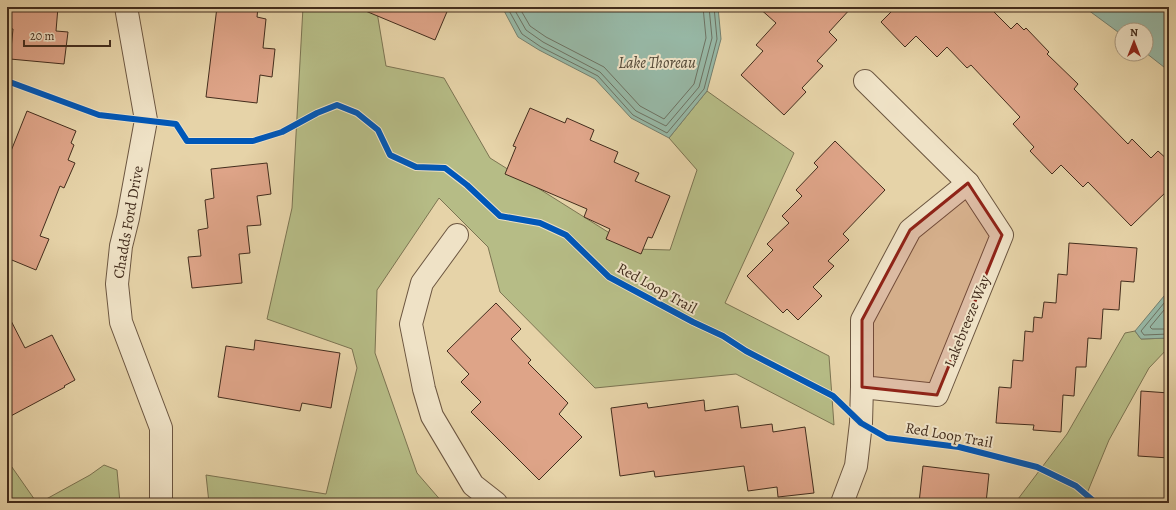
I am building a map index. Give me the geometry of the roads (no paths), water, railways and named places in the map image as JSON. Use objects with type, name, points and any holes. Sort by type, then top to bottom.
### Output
[{"type":"street","name":"Chadds Ford Drive","points":[[126,7],[146,120],[128,218],[121,246],[117,284],[121,322],[161,428],[161,503]]},
{"type":"street","name":"Lakebreeze Way","points":[[862,387],[937,395],[1002,235],[968,183],[865,81]]},
{"type":"street","points":[[842,503],[856,466],[861,423],[862,320],[910,230],[968,183]]},
{"type":"street","points":[[457,235],[422,283],[411,324],[424,389],[432,416],[473,484],[496,503]]},
{"type":"water","name":"Lake Thoreau","points":[[502,7],[718,7],[721,39],[707,91],[669,138],[631,118],[595,79],[539,50],[518,37]]},
{"type":"water","points":[[1084,7],[1169,7],[1169,71],[1154,59],[1154,22],[1114,22],[1114,29]]},
{"type":"water","points":[[1169,290],[1169,338],[1141,339],[1135,331]]}]
